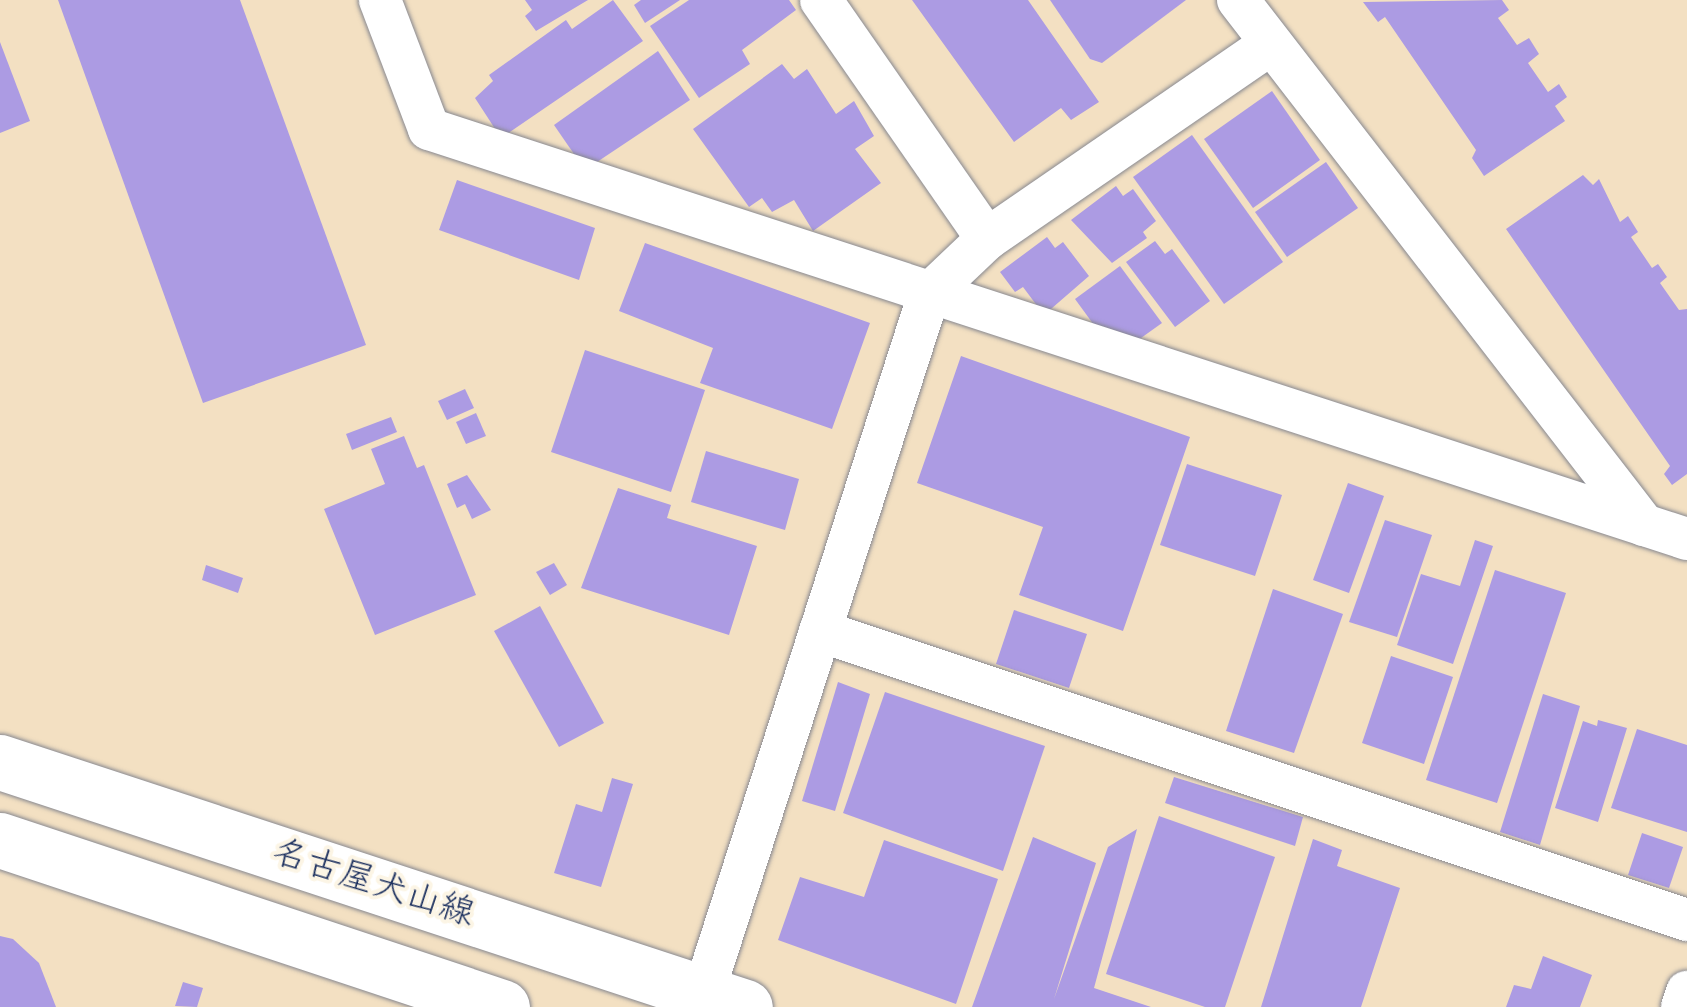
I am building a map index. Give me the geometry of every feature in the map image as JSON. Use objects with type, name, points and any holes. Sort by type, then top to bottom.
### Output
[{"type":"main road","name":"名古屋犬山線","points":[[0,762],[717,1003]]},
{"type":"main road","points":[[0,840],[502,1007]]},
{"type":"street","points":[[380,0],[429,129],[1687,539]]},
{"type":"street","points":[[821,0],[987,239]]},
{"type":"street","points":[[1238,0],[1644,525]]},
{"type":"street","points":[[717,1003],[820,631],[929,294],[987,239],[1270,45]]},
{"type":"street","points":[[820,631],[1687,920]]},
{"type":"street","points":[[1682,1007],[1687,992]]},
{"type":"building","points":[[58,0],[240,0],[366,345],[203,403]]},
{"type":"building","points":[[525,0],[588,0],[536,31],[525,16],[532,10]]},
{"type":"building","points":[[613,0],[643,41],[501,138],[475,98],[493,81],[489,75],[566,20],[572,29]]},
{"type":"building","points":[[641,0],[680,0],[645,23],[634,5]]},
{"type":"building","points":[[689,0],[789,0],[796,10],[742,50],[750,64],[699,98],[650,26]]},
{"type":"building","points":[[912,0],[1028,0],[1099,102],[1071,120],[1061,108],[1014,142]]},
{"type":"building","points":[[1050,0],[1186,0],[1102,63],[1090,59]]},
{"type":"building","points":[[1502,0],[1509,10],[1498,18],[1517,45],[1529,38],[1539,54],[1528,63],[1548,92],[1559,84],[1567,97],[1555,106],[1565,121],[1484,176],[1472,158],[1476,150],[1385,17],[1378,22],[1363,2]]},
{"type":"building","points":[[0,42],[30,121],[0,133]]},
{"type":"building","points":[[658,51],[690,100],[585,170],[554,125]]},
{"type":"building","points":[[782,64],[794,79],[807,69],[836,114],[854,101],[874,136],[855,149],[881,183],[813,231],[794,200],[772,212],[762,198],[749,207],[693,129]]},
{"type":"building","points":[[1272,91],[1320,160],[1253,208],[1204,139]]},
{"type":"building","points":[[1192,135],[1283,262],[1224,304],[1133,177]]},
{"type":"building","points":[[1326,162],[1358,208],[1287,257],[1255,212]]},
{"type":"building","points":[[1583,175],[1593,185],[1599,179],[1620,222],[1628,216],[1638,232],[1631,237],[1652,268],[1658,264],[1667,277],[1660,283],[1679,310],[1687,309],[1687,474],[1672,485],[1664,474],[1670,466],[1506,229]]},
{"type":"building","points":[[457,180],[595,228],[579,280],[439,230]]},
{"type":"building","points":[[1116,186],[1123,196],[1133,189],[1156,221],[1143,232],[1147,238],[1112,263],[1071,220]]},
{"type":"building","points":[[1047,237],[1055,248],[1063,242],[1089,276],[1044,315],[1023,287],[1015,292],[1000,272]]},
{"type":"building","points":[[1155,241],[1165,254],[1172,249],[1210,301],[1175,327],[1126,262]]},
{"type":"building","points":[[645,243],[870,323],[832,429],[700,383],[713,348],[619,311]]},
{"type":"building","points":[[1120,266],[1162,323],[1127,348],[1110,347],[1075,299]]},
{"type":"building","points":[[585,350],[705,390],[671,492],[551,452]]},
{"type":"building","points":[[961,356],[1190,437],[1123,631],[1019,595],[1043,527],[917,483]]},
{"type":"building","points":[[465,389],[474,408],[447,420],[438,401]]},
{"type":"building","points":[[476,413],[486,436],[466,444],[456,422]]},
{"type":"building","points":[[391,417],[397,432],[352,450],[346,434]]},
{"type":"building","points":[[404,436],[417,468],[424,465],[476,595],[375,635],[324,509],[385,484],[371,449]]},
{"type":"building","points":[[706,451],[799,479],[785,530],[691,502]]},
{"type":"building","points":[[1187,464],[1282,495],[1255,576],[1160,545]]},
{"type":"building","points":[[467,475],[491,510],[472,519],[465,504],[457,508],[447,484]]},
{"type":"building","points":[[1348,483],[1384,496],[1349,593],[1313,580]]},
{"type":"building","points":[[618,488],[671,505],[667,518],[757,546],[729,635],[581,588]]},
{"type":"building","points":[[1385,520],[1432,535],[1397,637],[1349,622]]},
{"type":"building","points":[[1475,540],[1493,546],[1453,664],[1397,645],[1421,574],[1460,586]]},
{"type":"building","points":[[554,563],[567,585],[550,595],[536,572]]},
{"type":"building","points":[[206,565],[243,578],[238,593],[202,580]]},
{"type":"building","points":[[1495,570],[1566,593],[1497,803],[1426,780]]},
{"type":"building","points":[[1273,589],[1343,614],[1294,753],[1226,731]]},
{"type":"building","points":[[540,606],[604,723],[559,747],[494,631]]},
{"type":"building","points":[[1014,610],[1087,634],[1069,688],[996,664]]},
{"type":"building","points":[[1391,656],[1453,677],[1424,764],[1362,743]]},
{"type":"building","points":[[838,682],[870,694],[835,811],[802,801]]},
{"type":"building","points":[[885,692],[1045,746],[1003,871],[843,813]]},
{"type":"building","points":[[1543,694],[1580,706],[1540,845],[1500,832]]},
{"type":"building","points":[[1598,720],[1627,728],[1598,822],[1555,808],[1583,721],[1597,726]]},
{"type":"building","points":[[1637,729],[1687,745],[1687,832],[1611,808]]},
{"type":"building","points":[[1174,777],[1303,817],[1295,846],[1165,803]]},
{"type":"building","points":[[612,778],[633,784],[601,887],[554,873],[576,804],[602,812]]},
{"type":"building","points":[[1159,816],[1275,857],[1225,1007],[1205,1007],[1106,974]]},
{"type":"building","points":[[1137,829],[1094,988],[1151,1007],[972,1007],[1033,837],[1096,863],[1054,999],[1108,847]]},
{"type":"building","points":[[1642,833],[1683,847],[1669,888],[1628,875]]},
{"type":"building","points":[[1313,839],[1342,850],[1337,866],[1400,888],[1361,1007],[1261,1007]]},
{"type":"building","points":[[884,840],[998,879],[956,1004],[778,940],[800,877],[864,897]]},
{"type":"building","points":[[0,936],[13,939],[39,963],[56,1007],[0,1007]]},
{"type":"building","points":[[1543,956],[1592,975],[1580,1007],[1506,1007],[1514,985],[1531,989]]},
{"type":"building","points":[[183,982],[203,988],[197,1007],[175,1006]]}]
